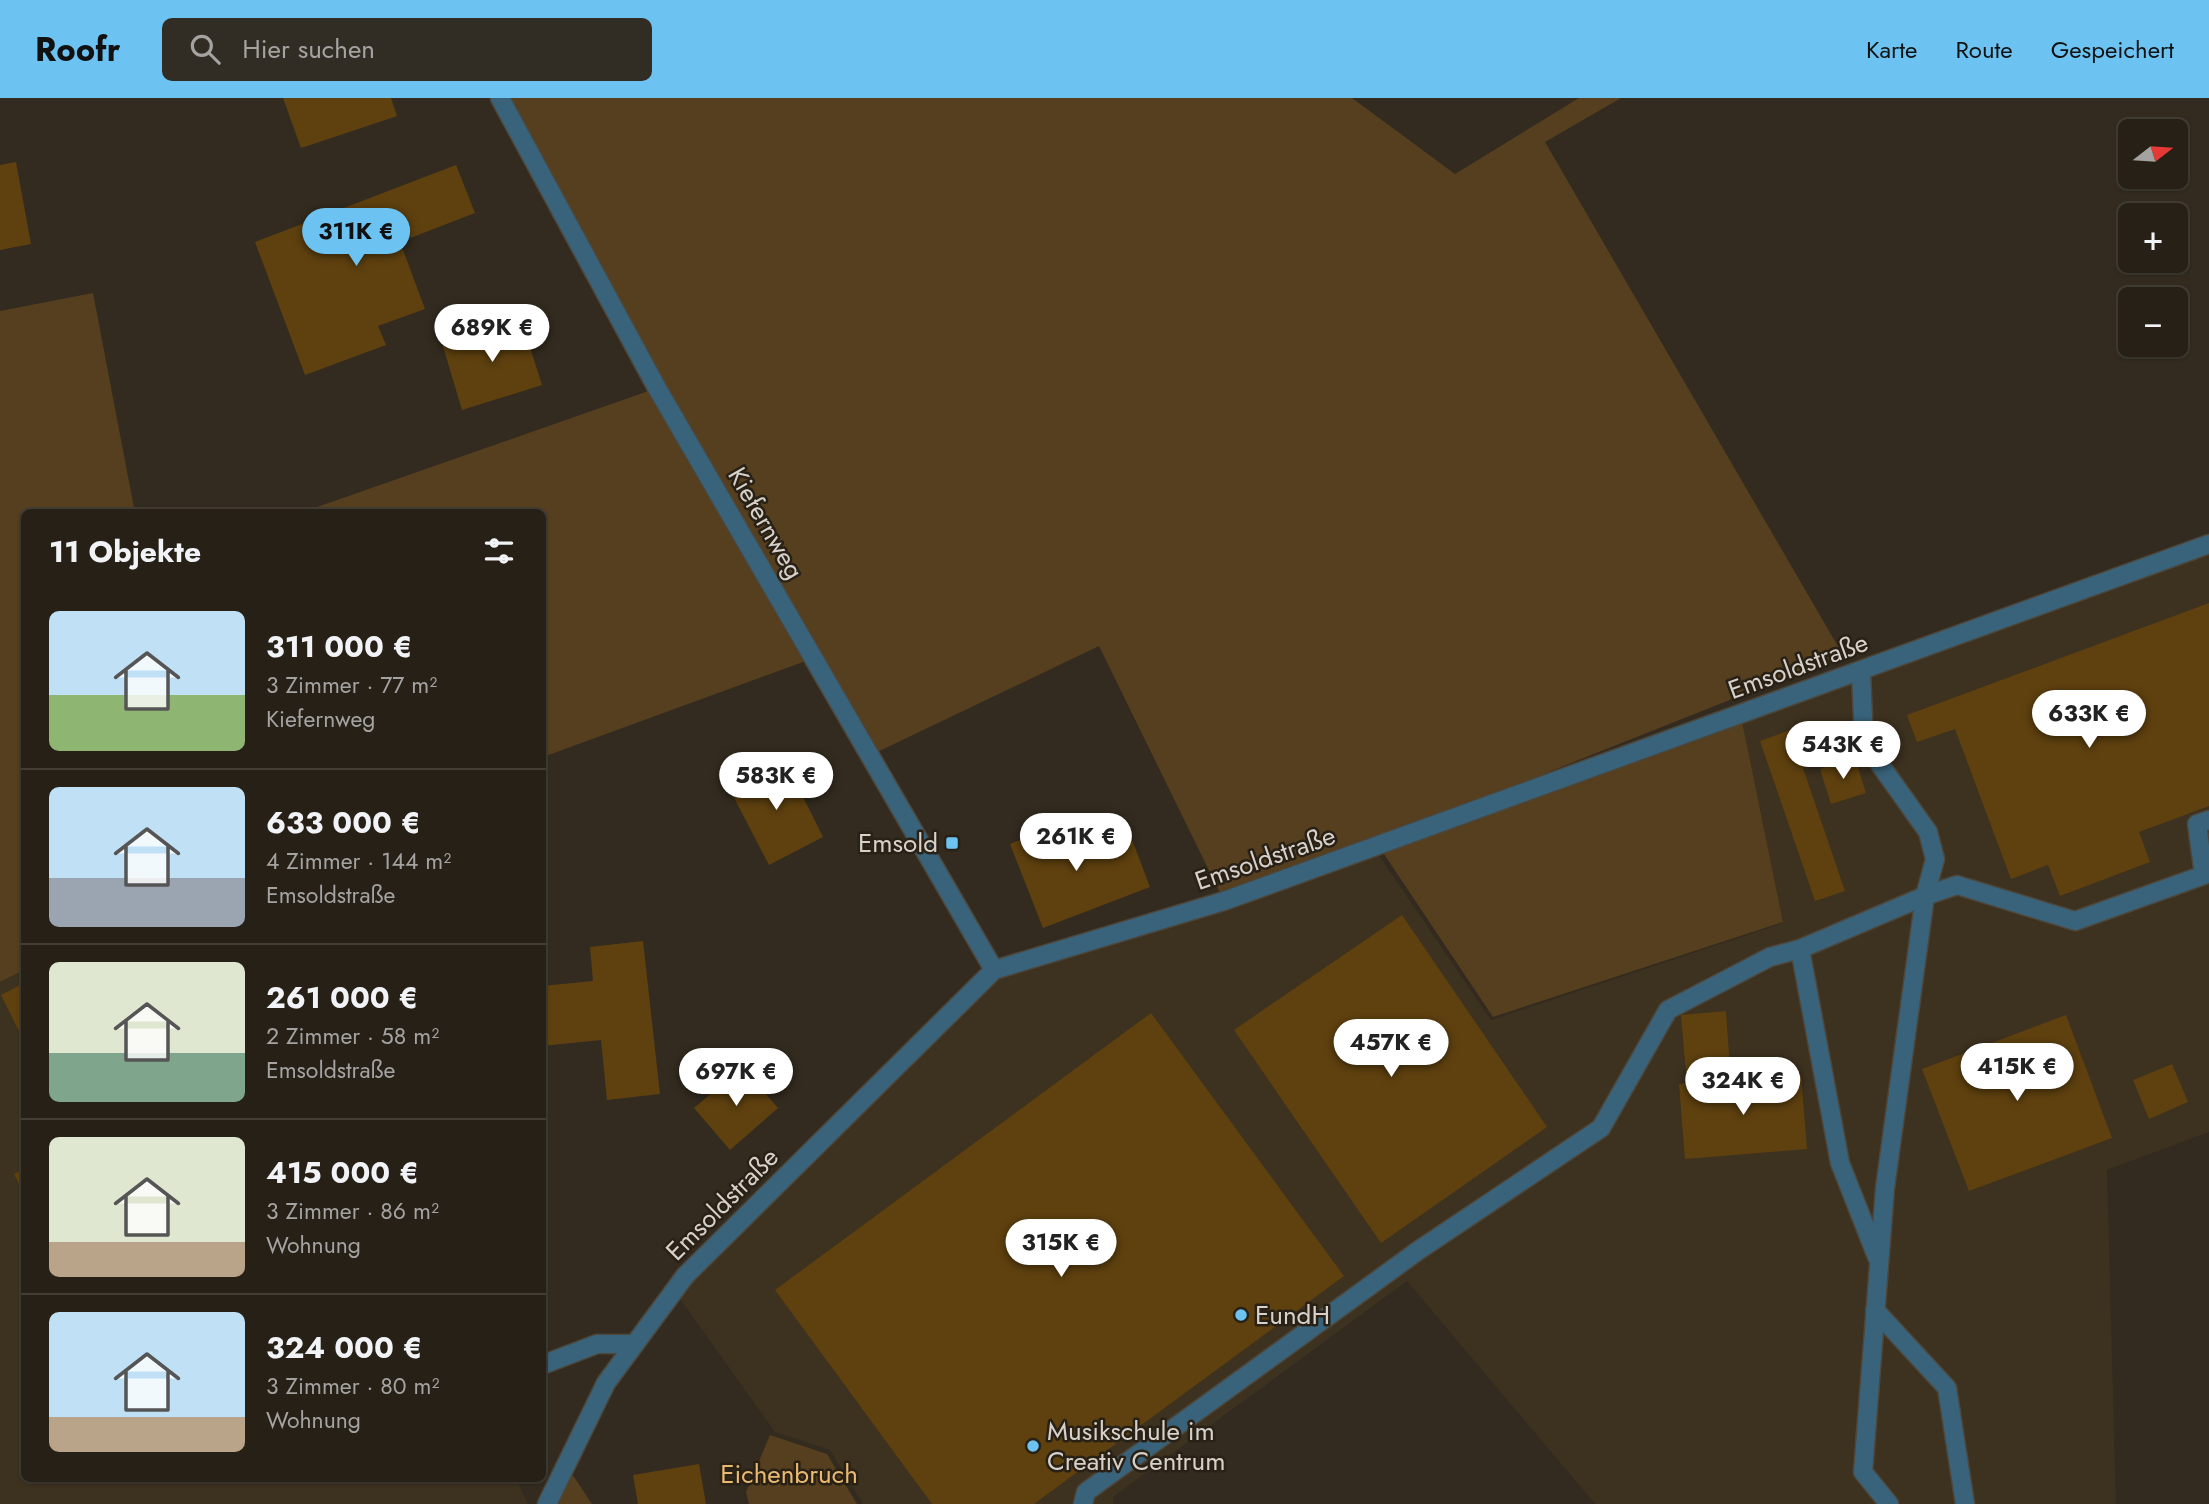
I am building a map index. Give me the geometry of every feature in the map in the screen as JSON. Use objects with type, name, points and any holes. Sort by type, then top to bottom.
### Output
[{"type":"street","name":"Kiefernweg","points":[[500,98],[657,388],[994,970]]},
{"type":"street","name":"Emsoldstraße","points":[[547,1504],[606,1383],[685,1276],[994,970],[1224,901],[2209,544]]},
{"type":"street","points":[[1861,672],[1864,742],[1928,832],[1935,859],[1925,897],[1888,1161],[1863,1472],[1889,1504]]},
{"type":"street","points":[[1083,1504],[1086,1492],[1419,1250],[1601,1128],[1668,1010],[1770,957],[1800,949],[1957,885],[2075,921],[2204,875],[2197,824],[2209,820]]},
{"type":"street","points":[[1800,949],[1840,1163],[1879,1261]]},
{"type":"street","points":[[1875,1310],[1947,1388],[1965,1504]]},
{"type":"street","points":[[546,1364],[597,1345],[635,1345]]},
{"type":"shaded area","points":[[2209,551],[2209,1132],[2107,1170],[2116,1504],[1595,1504],[1407,1281],[1113,1497],[1114,1504],[863,1504],[830,1450],[775,1432],[678,1296],[1000,975],[1376,851],[1491,1020],[1783,923],[1742,721]]},
{"type":"shaded area","points":[[21,972],[21,1482],[517,1482],[528,1504],[0,1504],[0,982]]},
{"type":"green space","points":[[500,98],[1352,98],[1455,174],[1579,98],[1621,98],[1545,142],[1843,655],[1224,901],[1099,646],[871,755],[814,658],[546,756],[546,509],[311,509],[657,388]]},
{"type":"green space","points":[[93,293],[134,509],[21,509],[21,972],[0,982],[0,311]]},
{"type":"green space","points":[[1742,721],[1783,922],[1493,1017],[1382,851]]},
{"type":"green space","name":"Eichenbruch","points":[[770,1435],[827,1454],[857,1504],[749,1504],[746,1492]]},
{"type":"green space","points":[[566,1465],[592,1504],[547,1504]]},
{"type":"building","points":[[283,98],[391,98],[397,116],[301,148]]},
{"type":"building","points":[[16,162],[31,244],[0,250],[0,165]]},
{"type":"building","points":[[456,165],[475,213],[400,242],[425,309],[378,326],[386,345],[305,375],[255,242]]},
{"type":"building","points":[[521,319],[542,385],[462,410],[442,343]]},
{"type":"building","points":[[2209,603],[2209,806],[2139,832],[2150,862],[2060,896],[2048,865],[2011,879],[1955,729],[1917,742],[1907,715]]},
{"type":"building","points":[[1790,730],[1845,891],[1815,901],[1760,741]]},
{"type":"building","points":[[1855,758],[1866,793],[1831,804],[1820,769]]},
{"type":"building","points":[[784,759],[823,837],[769,865],[729,788]]},
{"type":"building","points":[[1071,820],[1086,854],[1131,837],[1150,887],[1043,928],[1010,844]]},
{"type":"building","points":[[1402,915],[1547,1127],[1381,1243],[1234,1030]]},
{"type":"building","points":[[643,941],[660,1094],[607,1100],[601,1040],[546,1046],[546,986],[593,981],[590,947]]},
{"type":"building","points":[[21,985],[21,1035],[1,995]]},
{"type":"building","points":[[1726,1011],[1730,1069],[1686,1073],[1681,1015]]},
{"type":"building","points":[[1151,1013],[1344,1276],[1034,1504],[932,1504],[775,1290]]},
{"type":"building","points":[[2066,1015],[2112,1138],[1969,1191],[1922,1069]]},
{"type":"building","points":[[2172,1064],[2188,1102],[2149,1119],[2133,1080]]},
{"type":"building","points":[[742,1067],[778,1108],[730,1150],[694,1108]]},
{"type":"building","points":[[1801,1075],[1807,1149],[1685,1159],[1679,1084]]},
{"type":"building","points":[[21,1170],[21,1188],[14,1174]]},
{"type":"building","points":[[699,1464],[706,1504],[638,1504],[633,1475]]},
{"type":"place","name":"Emsold","points":[[952,843]]},
{"type":"place","name":"EundH","points":[[1241,1315]]},
{"type":"place","name":"Musikschule im Creativ Centrum","points":[[1033,1446]]}]
